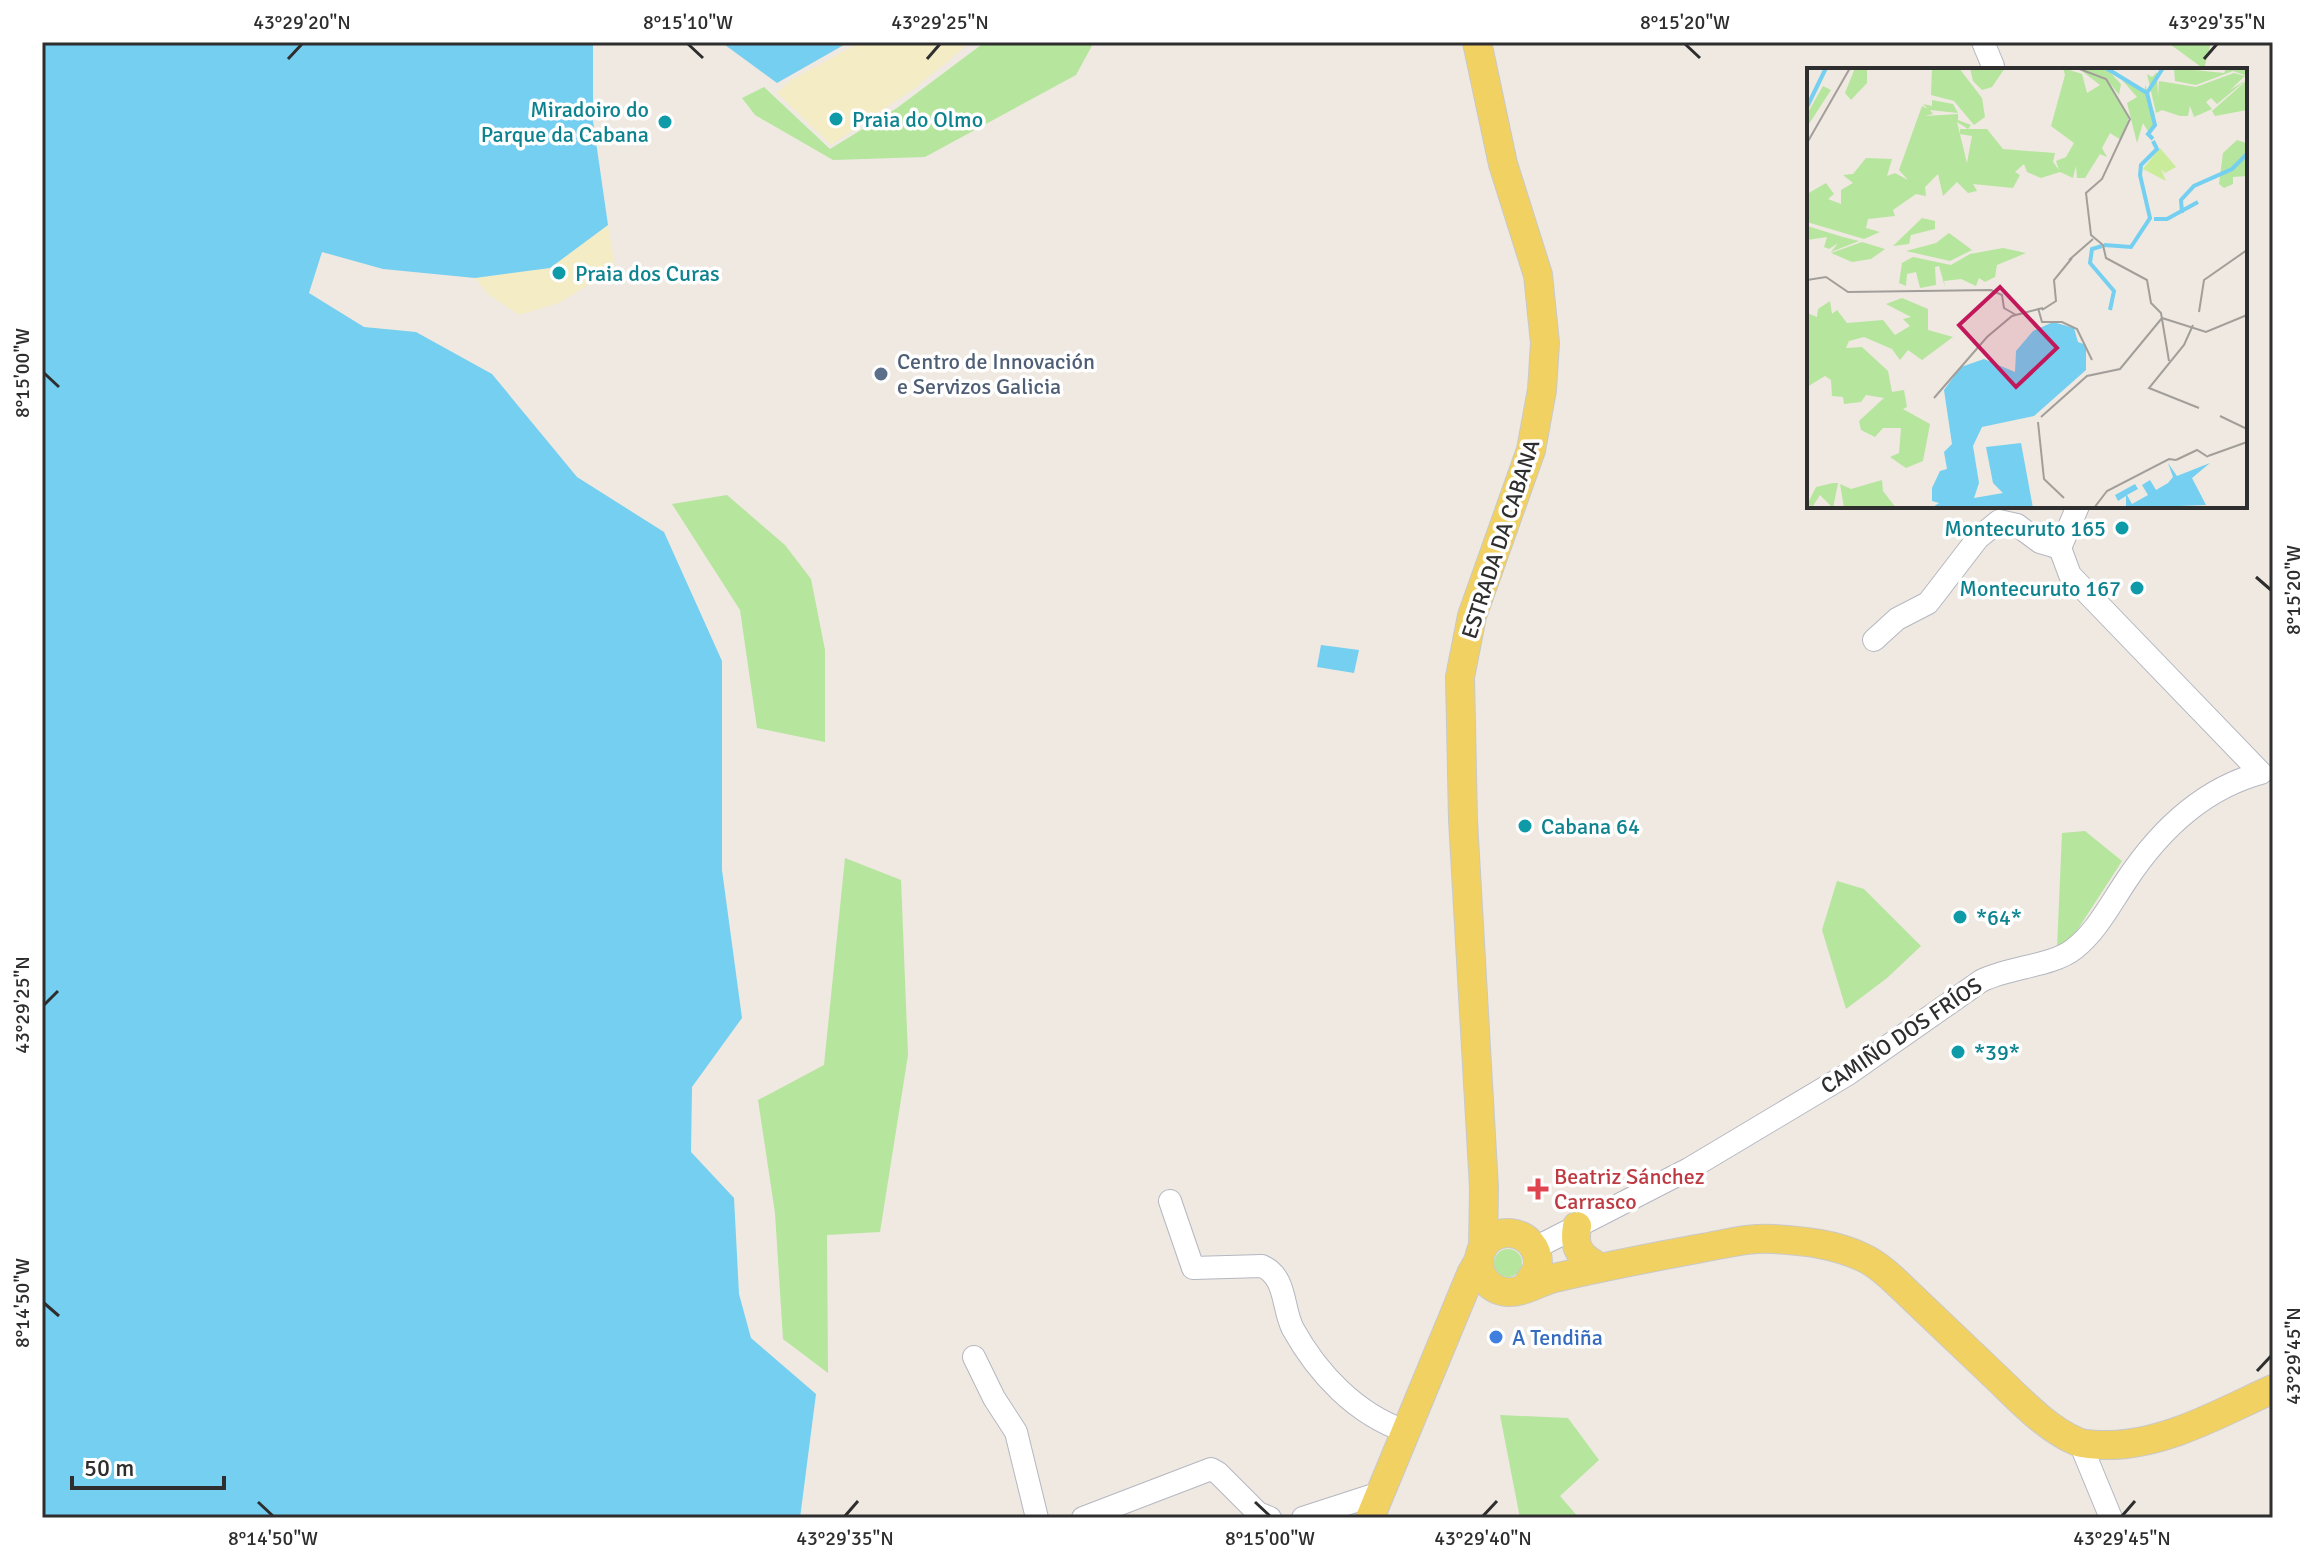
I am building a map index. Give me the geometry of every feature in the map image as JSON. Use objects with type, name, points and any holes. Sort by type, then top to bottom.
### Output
[{"type":"main road","name":"ESTRADA DA CABANA","points":[[1375,1506],[1481,1254],[1484,1188],[1463,820],[1460,677],[1472,616],[1531,450],[1542,390],[1545,343],[1538,275],[1500,152],[1477,42]]},
{"type":"main road","points":[[1484,1188],[1497,1210],[1530,1245],[1536,1274],[1516,1290],[1494,1289],[1484,1280],[1481,1254],[1499,1234],[1530,1245],[1604,1264]]},
{"type":"main road","points":[[1577,1226],[1575,1238],[1578,1250],[1604,1264]]},
{"type":"main road","name":"ESTRADA DA CABANA","points":[[1444,1340],[1473,1312],[1516,1290],[1604,1264],[1761,1238],[1803,1241],[1832,1246],[1865,1258],[1893,1279],[2018,1398],[2048,1423],[2080,1443]]},
{"type":"main road","points":[[2080,1443],[2110,1445],[2144,1441],[2187,1427],[2273,1389]]},
{"type":"street","points":[[1983,42],[1993,66]]},
{"type":"street","points":[[1874,640],[1897,619],[1928,603],[1978,538],[1999,521],[2017,525],[2040,542],[2060,548],[2077,508]]},
{"type":"street","name":"CAMIÑO DOS FRÍOS","points":[[2060,548],[2070,575],[2267,777]]},
{"type":"street","name":"CAMIÑO DOS FRÍOS","points":[[1530,1245],[1577,1226],[1689,1169],[1848,1074],[1981,981],[1998,972],[2072,951],[2094,929],[2135,867],[2173,822],[2227,786],[2267,777]]},
{"type":"street","points":[[1170,1201],[1193,1268],[1262,1266],[1272,1270],[1278,1279],[1291,1326],[1337,1388],[1363,1412],[1405,1431]]},
{"type":"street","points":[[974,1357],[994,1398],[1016,1432],[1037,1518]]},
{"type":"street","points":[[2080,1443],[2111,1518]]},
{"type":"street","points":[[1083,1518],[1211,1469],[1258,1513],[1270,1518]]},
{"type":"street","points":[[1303,1518],[1375,1506]]},
{"type":"green space","points":[[985,42],[1094,42],[1076,75],[925,157],[833,160],[755,115],[742,98],[764,87],[830,149],[897,108]]},
{"type":"green space","points":[[2167,42],[2211,42],[2203,68]]},
{"type":"green space","points":[[727,495],[785,545],[811,579],[825,650],[825,742],[757,728],[740,610],[672,504]]},
{"type":"green space","points":[[2085,831],[2122,861],[2074,935],[2057,949],[2062,833]]},
{"type":"green space","points":[[845,858],[901,880],[908,1055],[880,1232],[827,1235],[828,1373],[783,1339],[775,1213],[758,1100],[824,1065]]},
{"type":"green space","points":[[1837,881],[1864,889],[1921,946],[1887,978],[1846,1009],[1822,930]]},
{"type":"green space","points":[[1508,1249],[1518,1253],[1522,1263],[1518,1273],[1508,1277],[1498,1273],[1494,1263],[1498,1253]]},
{"type":"green space","points":[[1500,1415],[1568,1418],[1599,1460],[1560,1496],[1579,1518],[1520,1518]]},
{"type":"sand","name":"Praia do Olmo","points":[[861,42],[971,42],[915,88],[831,145],[777,93],[791,80]]},
{"type":"sand","name":"Praia dos Curas","points":[[608,225],[615,268],[559,303],[519,315],[488,294],[475,278],[550,268]]},
{"type":"water","points":[[42,42],[593,42],[593,121],[608,225],[550,268],[475,278],[383,269],[322,252],[309,293],[364,327],[416,332],[492,374],[577,477],[664,532],[722,661],[722,870],[742,1018],[692,1087],[691,1152],[734,1198],[739,1294],[751,1338],[816,1394],[800,1518],[42,1518]]},
{"type":"water","points":[[721,42],[849,42],[777,83]]},
{"type":"water","points":[[1321,645],[1359,650],[1354,673],[1317,667]]},
{"type":"place","name":"Praia do Olmo","points":[[836,119]]},
{"type":"place","name":"Miradoiro do Parque da Cabana","points":[[665,122]]},
{"type":"place","name":"Praia dos Curas","points":[[559,273]]},
{"type":"place","name":"Centro de Innovación e Servizos Galicia","points":[[881,374]]},
{"type":"place","name":"Montecuruto 165","points":[[2122,528]]},
{"type":"place","name":"Montecuruto 167","points":[[2137,588]]},
{"type":"place","name":"Cabana 64","points":[[1525,826]]},
{"type":"place","name":"*64*","points":[[1960,917]]},
{"type":"place","name":"*39*","points":[[1958,1052]]},
{"type":"place","name":"Beatriz Sánchez Carrasco","points":[[1538,1189]]},
{"type":"place","name":"A Tendiña","points":[[1496,1337]]}]
